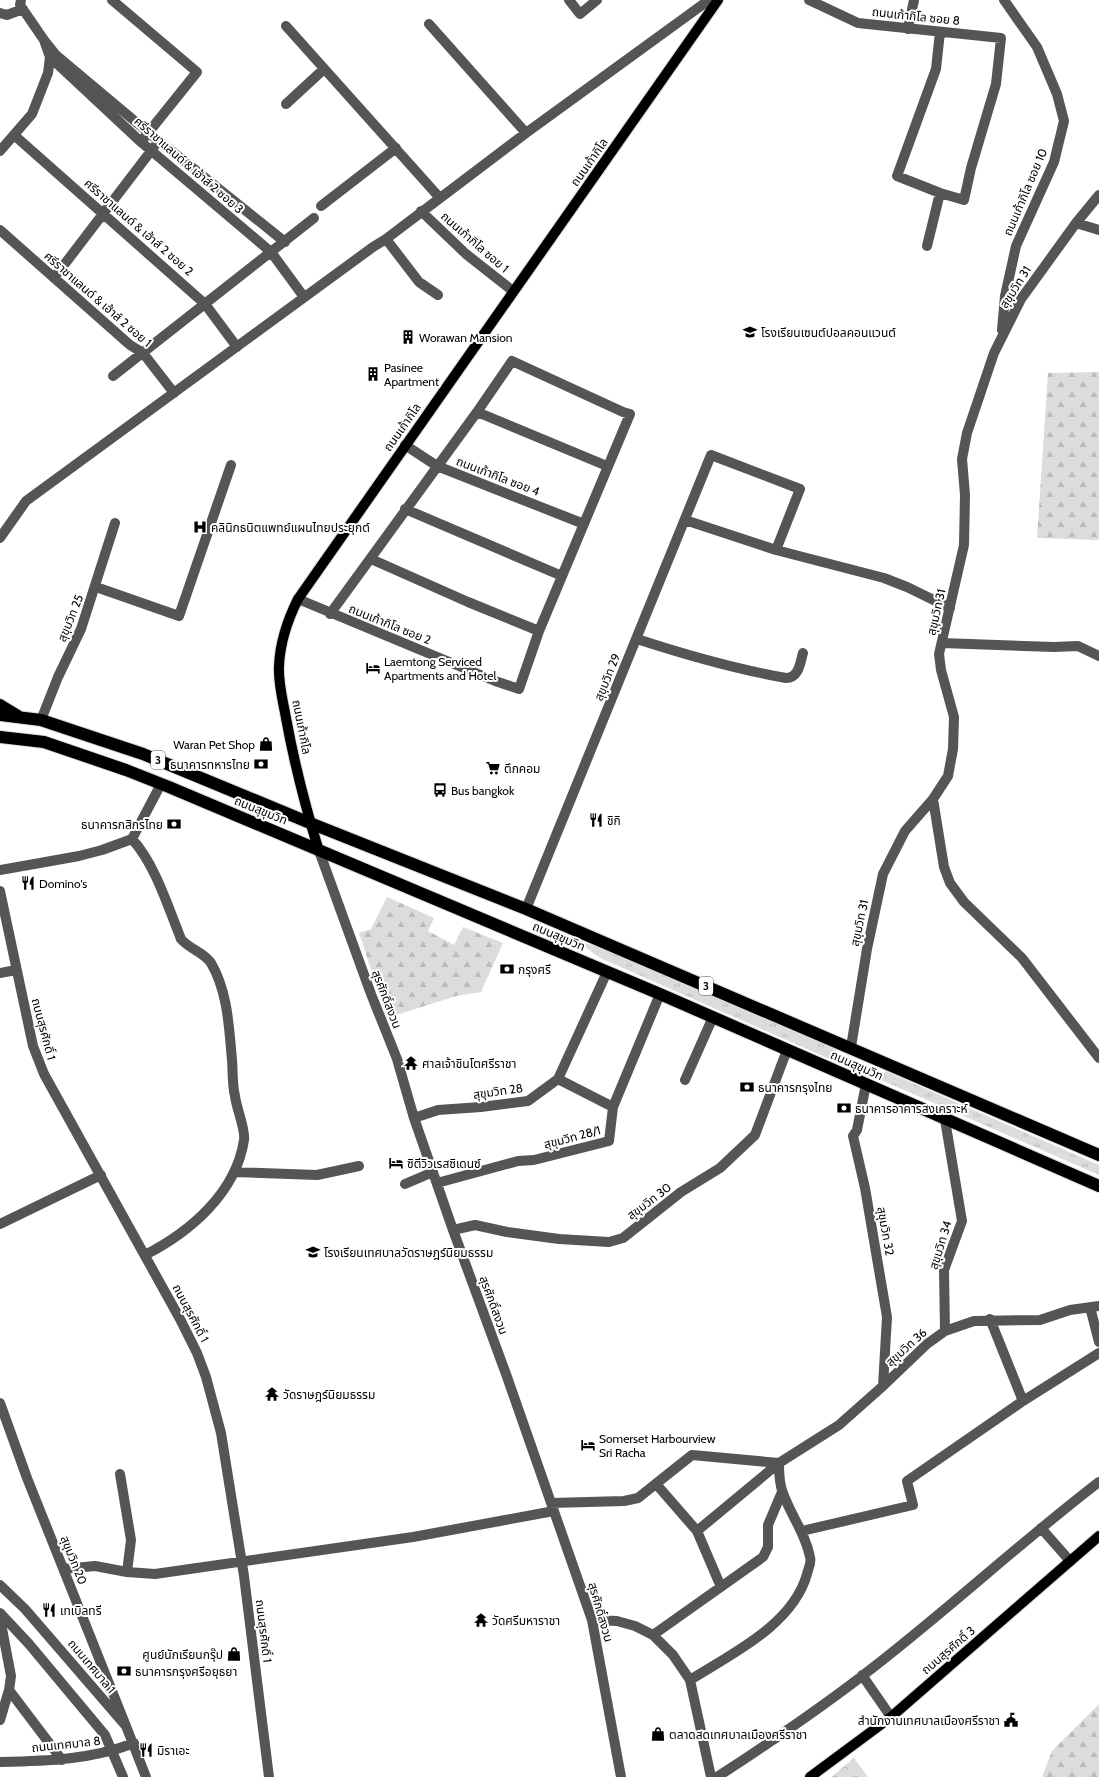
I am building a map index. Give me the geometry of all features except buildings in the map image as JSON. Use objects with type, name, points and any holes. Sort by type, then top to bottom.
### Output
[{"type":"highway","points":[[0,705],[19,717]]},
{"type":"highway","name":"ถนนสุขุมวิท","points":[[0,715],[41,720],[143,754],[526,910],[851,1047],[1099,1155]]},
{"type":"highway","name":"ถนนสุขุมวิท","points":[[0,737],[44,742],[126,770],[318,848],[660,994],[945,1120],[1099,1186]]},
{"type":"main road","name":"ถนนเก้ากิโล","points":[[318,848],[310,823],[291,744],[278,668],[280,646],[287,620],[298,599],[405,445],[718,0]]},
{"type":"main road","name":"ถนนสุรศักดิ์ 3","points":[[810,1777],[891,1717],[1099,1536]]},
{"type":"street","points":[[112,0],[197,72],[141,142]]},
{"type":"street","points":[[569,0],[580,14],[598,0]]},
{"type":"street","points":[[0,538],[26,501],[304,297],[386,239],[439,197],[709,0]]},
{"type":"street","name":"ถนนเก้ากิโล ซอย 8","points":[[810,0],[858,23],[1001,38],[996,84],[971,168],[964,200],[940,193]]},
{"type":"street","points":[[908,29],[914,0]]},
{"type":"street","name":"ถนนเก้ากิโล ซอย 10","points":[[1002,337],[1005,296],[1016,246],[1054,162],[1064,121],[1057,94],[1037,47],[1004,0]]},
{"type":"street","points":[[0,13],[7,16],[22,5],[44,40],[50,57],[48,73],[32,114],[0,151]]},
{"type":"street","points":[[429,24],[526,133]]},
{"type":"street","points":[[286,26],[439,197]]},
{"type":"street","points":[[927,246],[940,193],[897,176],[936,69],[940,32]]},
{"type":"street","name":"ศรีราชาแลนด์ & เฮ้าส์ 2 ซอย 3","points":[[44,40],[56,55],[148,133],[285,242]]},
{"type":"street","name":"ศรีราชาแลนด์ & เฮ้าส์ 2 ซอย 3","points":[[50,57],[152,152],[271,252],[304,297]]},
{"type":"street","points":[[286,104],[324,69]]},
{"type":"street","name":"ศรีราชาแลนด์ & เฮ้าส์ 2 ซอย 2","points":[[14,135],[205,304],[237,347]]},
{"type":"street","points":[[54,278],[152,152],[158,140]]},
{"type":"street","points":[[321,206],[396,148]]},
{"type":"street","name":"สุขุมวิท 31","points":[[851,1047],[867,949],[883,874],[905,831],[934,799],[948,776],[953,749],[954,717],[940,670],[939,654],[964,545],[965,495],[962,459],[967,433],[994,353],[1021,299],[1099,195]]},
{"type":"street","name":"ถนนเก้ากิโล ซอย 1","points":[[421,211],[466,254],[513,291]]},
{"type":"street","points":[[113,376],[314,218]]},
{"type":"street","points":[[1076,224],[1099,230]]},
{"type":"street","name":"ศรีราชาแลนด์ & เฮ้าส์ 2 ซอย 1","points":[[0,230],[130,345],[142,353],[174,393]]},
{"type":"street","points":[[386,239],[419,282],[438,295]]},
{"type":"street","points":[[330,614],[477,412],[512,361],[630,414],[539,631],[468,602],[371,559]]},
{"type":"street","points":[[477,412],[607,466]]},
{"type":"street","name":"ถนนเก้ากิโล ซอย 4","points":[[405,445],[437,466],[584,524]]},
{"type":"street","name":"สุขุมวิท 29","points":[[526,910],[711,455],[800,489],[776,550]]},
{"type":"street","points":[[96,587],[179,616],[231,465]]},
{"type":"street","points":[[405,509],[562,576]]},
{"type":"street","points":[[685,520],[776,550],[884,578],[907,587],[950,608]]},
{"type":"street","name":"สุขุมวิท 25","points":[[41,720],[58,677],[81,629],[96,587],[115,523]]},
{"type":"street","name":"ถนนเก้ากิโล ซอย 2","points":[[298,599],[330,614],[519,689],[539,631]]},
{"type":"street","points":[[637,639],[689,656],[786,678],[792,678],[796,675],[803,653]]},
{"type":"street","points":[[942,643],[1054,647],[1078,646],[1099,656]]},
{"type":"street","points":[[0,870],[79,856],[102,850],[132,839],[161,784]]},
{"type":"street","points":[[934,799],[944,867],[950,883],[964,902],[1022,958],[1099,1058]]},
{"type":"street","points":[[132,839],[141,848],[159,885],[181,938],[187,946],[210,962],[219,981],[226,1004],[234,1095],[245,1139],[234,1172],[220,1197],[200,1219],[145,1255]]},
{"type":"street","name":"สุรศักดิ์สงวน","points":[[318,848],[371,994],[397,1059],[414,1118],[592,1620],[621,1777]]},
{"type":"street","name":"ถนนสุรศักดิ์ 1","points":[[0,890],[33,1046],[44,1074],[145,1255],[197,1353],[213,1399],[223,1440],[242,1563],[269,1777]]},
{"type":"street","points":[[0,973],[16,970]]},
{"type":"street","name":"สุขุมวิท 28","points":[[414,1118],[438,1110],[481,1107],[528,1101],[558,1079],[607,972]]},
{"type":"street","name":"สุขุมวิท 28/1","points":[[437,1183],[518,1161],[534,1160],[609,1141],[613,1107],[660,994]]},
{"type":"street","points":[[685,1080],[713,1017]]},
{"type":"street","name":"สุขุมวิท 30","points":[[453,1230],[475,1225],[507,1232],[559,1239],[609,1242],[623,1238],[681,1192],[720,1168],[755,1135],[787,1050]]},
{"type":"street","points":[[558,1079],[613,1107]]},
{"type":"street","name":"สุขุมวิท 32","points":[[866,1084],[858,1130],[853,1136],[865,1188],[887,1317],[883,1386]]},
{"type":"street","name":"สุขุมวิท 34","points":[[944,1331],[944,1270],[962,1221],[945,1120]]},
{"type":"street","points":[[234,1172],[317,1175],[359,1166]]},
{"type":"street","points":[[404,1184],[433,1172]]},
{"type":"street","points":[[0,1224],[101,1175]]},
{"type":"street","points":[[1094,1306],[1099,1342]]},
{"type":"street","name":"สุขุมวิท 36","points":[[697,1531],[779,1463],[839,1425],[927,1344],[944,1331],[974,1320],[1040,1320],[1070,1310],[1094,1306]]},
{"type":"street","points":[[990,1319],[1023,1401]]},
{"type":"street","points":[[802,1531],[913,1505],[907,1481],[1023,1401],[1099,1353]]},
{"type":"street","name":"สุขุมวิท 20","points":[[0,1403],[27,1478],[126,1726]]},
{"type":"street","points":[[64,1569],[95,1566],[127,1572],[156,1574],[242,1563],[413,1537],[552,1507],[624,1501],[638,1498],[692,1455],[779,1463],[782,1492],[802,1531],[811,1559],[805,1579],[793,1602],[773,1624],[747,1644],[690,1680]]},
{"type":"street","points":[[120,1474],[131,1540],[127,1572]]},
{"type":"street","points":[[717,1777],[772,1741],[903,1644],[1041,1528],[1099,1482]]},
{"type":"street","points":[[656,1485],[697,1531],[721,1587]]},
{"type":"street","points":[[653,1635],[763,1557],[768,1547],[768,1525],[782,1492]]},
{"type":"street","points":[[1041,1528],[1070,1561]]},
{"type":"street","name":"ถนนเทศบาล 1","points":[[0,1585],[35,1620],[126,1726],[134,1743],[146,1777]]},
{"type":"street","points":[[0,1613],[105,1735],[124,1777]]},
{"type":"street","points":[[0,1618],[11,1676],[9,1690],[0,1720]]},
{"type":"street","points":[[592,1620],[617,1621],[635,1626],[653,1635],[673,1655],[690,1680],[711,1777]]},
{"type":"street","points":[[862,1675],[891,1717]]},
{"type":"street","points":[[9,1690],[62,1760]]},
{"type":"street","name":"ถนนเทศบาล 8","points":[[0,1762],[62,1760],[113,1752],[134,1743]]},
{"type":"green space","points":[[1099,372],[1099,540],[1037,538],[1048,373]]},
{"type":"green space","points":[[387,897],[434,918],[428,931],[454,945],[463,927],[503,943],[481,992],[456,996],[387,1018],[359,933],[371,929]]},
{"type":"green space","points":[[577,941],[602,948],[836,1049],[832,1060],[600,958]]},
{"type":"green space","points":[[885,1071],[1099,1165],[1099,1175],[881,1080]]},
{"type":"green space","points":[[1099,1704],[1099,1777],[1042,1777],[1052,1751]]},
{"type":"green space","points":[[854,1758],[868,1777],[831,1777]]},
{"type":"place","name":"โรงเรียนเซนต์ปอลคอนแวนต์","points":[[750,332]]},
{"type":"place","name":"Worawan Mansion","points":[[408,337]]},
{"type":"place","name":"Pasinee Apartment","points":[[373,374]]},
{"type":"place","name":"คลินิกธนิตแพทย์แผนไทยประยุกต์","points":[[200,527]]},
{"type":"place","name":"Laemtong Serviced Apartments and Hotel","points":[[373,668]]},
{"type":"place","name":"Waran Pet Shop","points":[[266,744]]},
{"type":"place","name":"ธนาคารทหารไทย","points":[[261,764]]},
{"type":"place","name":"ตึกคอม","points":[[493,768]]},
{"type":"place","name":"Bus bangkok","points":[[440,790]]},
{"type":"place","name":"ชิกิ","points":[[596,820]]},
{"type":"place","name":"ธนาคารกสิกรไทย","points":[[174,824]]},
{"type":"place","name":"Domino's","points":[[28,883]]},
{"type":"place","name":"กรุงศรี","points":[[507,969]]},
{"type":"place","name":"ศาลเจ้าชินโตศรีราชา","points":[[411,1063]]},
{"type":"place","name":"ธนาคารกรุงไทย","points":[[747,1087]]},
{"type":"place","name":"ธนาคารอาคารสงเคราะห์","points":[[844,1108]]},
{"type":"place","name":"ซิตีวิวเรสซิเดนซ์","points":[[396,1163]]},
{"type":"place","name":"โรงเรียนเทศบาลวัดราษฎร์นิยมธรรม","points":[[313,1252]]},
{"type":"place","name":"วัดราษฎร์นิยมธรรม","points":[[272,1394]]},
{"type":"place","name":"Somerset Harbourview Sri Racha","points":[[588,1445]]},
{"type":"place","name":"เทเบิลทรี","points":[[49,1610]]},
{"type":"place","name":"วัดศรีมหาราชา","points":[[481,1620]]},
{"type":"place","name":"ศูนย์นักเรียนกรุ๊ป","points":[[234,1654]]},
{"type":"place","name":"ธนาคารกรุงศรีอยุธยา","points":[[124,1671]]},
{"type":"place","name":"สำนักงานเทศบาลเมืองศรีราชา","points":[[1011,1720]]},
{"type":"place","name":"ตลาดสดเทศบาลเมืองศรีราชา","points":[[658,1734]]},
{"type":"place","name":"มิราเอะ","points":[[146,1750]]}]
